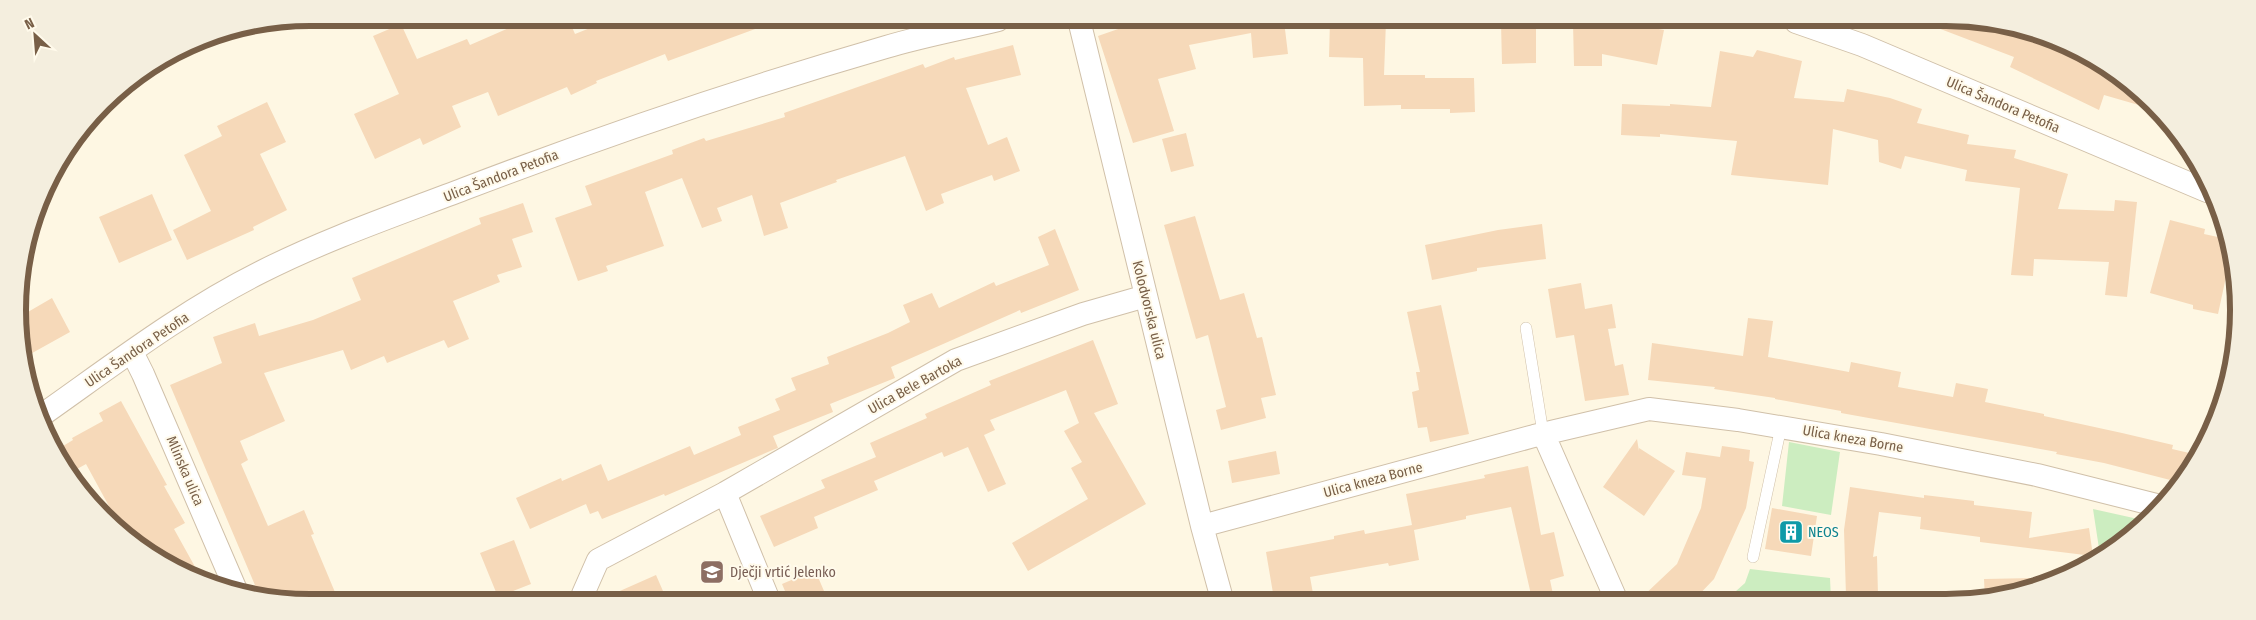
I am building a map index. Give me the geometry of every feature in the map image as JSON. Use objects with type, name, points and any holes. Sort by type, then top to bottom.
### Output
[{"type":"street","name":"Ulica Šandora Petofia","points":[[45,413],[132,352],[204,305],[261,272],[346,235],[566,151],[809,70],[889,46],[973,26]]},
{"type":"street","name":"Kolodvorska ulica","points":[[1080,26],[1202,526],[1221,594]]},
{"type":"street","name":"Ulica Šandora Petofia","points":[[1807,26],[1862,45],[2202,189]]},
{"type":"street","name":"Ulica Bele Bartoka","points":[[583,594],[598,560],[725,493],[956,360],[1083,314],[1146,296]]},
{"type":"street","name":"Mlinska ulica","points":[[132,352],[144,374],[233,583]]},
{"type":"street","name":"Ulica kneza Borne","points":[[1202,526],[1543,434],[1649,409],[1781,427],[1881,444],[2037,475],[2153,504]]},
{"type":"street","points":[[1543,434],[1614,594]]},
{"type":"street","points":[[725,493],[766,594]]},
{"type":"lane","points":[[1526,328],[1543,434]]},
{"type":"lane","points":[[1753,557],[1781,427]]},
{"type":"green space","points":[[1789,442],[1840,452],[1831,515],[1782,506]]},
{"type":"green space","points":[[2093,509],[2138,519],[2119,535],[2099,549]]},
{"type":"green space","points":[[1750,569],[1830,578],[1831,594],[1733,594],[1745,583]]},
{"type":"building","points":[[396,26],[402,26],[417,59],[467,39],[470,45],[514,26],[572,26],[575,34],[595,26],[763,26],[668,61],[665,54],[596,81],[597,83],[571,95],[567,87],[498,116],[488,92],[452,106],[461,127],[423,145],[420,138],[375,159],[354,114],[399,94],[373,36]]},
{"type":"building","points":[[1127,26],[1285,26],[1288,54],[1253,58],[1251,33],[1189,45],[1196,69],[1158,79],[1174,131],[1133,143],[1098,36]]},
{"type":"building","points":[[1330,26],[1386,26],[1384,75],[1425,75],[1425,78],[1474,78],[1475,112],[1450,113],[1450,109],[1401,109],[1401,105],[1364,106],[1363,58],[1329,57]]},
{"type":"building","points":[[1501,26],[1536,26],[1536,63],[1502,64]]},
{"type":"building","points":[[1573,26],[1643,26],[1664,30],[1657,65],[1602,54],[1602,66],[1574,66]]},
{"type":"building","points":[[1933,26],[1983,29],[2037,41],[2088,64],[2119,85],[2144,107],[2104,95],[2099,110],[2010,67],[2014,57]]},
{"type":"building","points":[[1013,45],[1021,75],[966,88],[988,145],[1007,137],[1020,171],[994,181],[992,175],[941,194],[944,203],[926,211],[905,156],[836,180],[837,182],[780,203],[788,228],[764,236],[752,195],[717,208],[722,221],[702,228],[682,178],[645,192],[664,246],[606,266],[608,271],[578,281],[555,218],[592,205],[585,186],[673,154],[672,150],[704,138],[706,141],[785,117],[784,113],[923,64],[925,68],[954,57],[955,60]]},
{"type":"building","points":[[1757,50],[1802,61],[1794,98],[1844,102],[1847,89],[1890,98],[1922,109],[1917,123],[1969,135],[1967,144],[2016,150],[2014,158],[2068,174],[2058,209],[2114,211],[2115,200],[2137,202],[2127,297],[2105,295],[2109,262],[2034,259],[2033,276],[2011,275],[2020,188],[1965,181],[1967,170],[1905,156],[1901,169],[1879,162],[1878,140],[1833,129],[1828,185],[1731,175],[1737,141],[1660,134],[1660,137],[1621,135],[1622,104],[1670,106],[1670,104],[1711,107],[1720,51],[1753,57]]},
{"type":"building","points":[[267,102],[286,142],[260,154],[287,210],[253,227],[254,230],[187,260],[173,230],[211,211],[184,155],[222,136],[217,126]]},
{"type":"building","points":[[1186,133],[1194,166],[1171,172],[1162,139]]},
{"type":"building","points":[[152,194],[172,240],[119,263],[99,217]]},
{"type":"building","points":[[523,203],[533,232],[512,239],[522,267],[497,275],[500,282],[453,301],[469,339],[448,348],[444,340],[387,363],[384,356],[351,370],[343,350],[264,373],[285,421],[240,441],[248,460],[241,464],[268,526],[304,510],[314,534],[311,535],[336,594],[291,593],[256,588],[170,385],[222,363],[213,337],[255,323],[259,336],[313,320],[361,300],[352,278],[481,224],[479,218]]},
{"type":"building","points":[[1195,216],[1220,300],[1244,293],[1257,338],[1262,337],[1276,395],[1261,398],[1266,418],[1221,430],[1216,410],[1226,407],[1208,335],[1196,339],[1164,225]]},
{"type":"building","points":[[2170,220],[2205,229],[2204,234],[2220,238],[2227,273],[2218,314],[2193,309],[2193,305],[2150,293]]},
{"type":"building","points":[[1542,224],[1546,259],[1477,268],[1477,271],[1432,280],[1425,245],[1498,230]]},
{"type":"building","points":[[1055,229],[1079,290],[1021,313],[1020,310],[891,367],[895,378],[830,404],[833,412],[773,436],[778,448],[665,496],[664,494],[602,519],[598,511],[590,514],[586,504],[530,529],[516,498],[561,478],[562,481],[601,464],[608,481],[690,446],[694,455],[741,435],[738,427],[780,410],[775,399],[796,390],[791,378],[829,364],[827,357],[888,333],[910,322],[903,305],[932,293],[939,308],[994,282],[996,286],[1049,265],[1038,237]]},
{"type":"building","points":[[1581,283],[1585,309],[1612,304],[1616,328],[1608,329],[1615,366],[1623,364],[1629,395],[1585,401],[1574,335],[1556,338],[1548,289]]},
{"type":"building","points":[[52,298],[70,332],[30,354],[26,313]]},
{"type":"building","points":[[1441,305],[1469,434],[1430,442],[1427,427],[1418,428],[1412,392],[1419,390],[1416,372],[1420,372],[1407,312]]},
{"type":"building","points":[[1748,318],[1773,321],[1768,357],[1849,372],[1851,362],[1901,372],[1898,387],[1953,397],[1956,383],[1988,389],[1985,402],[2173,445],[2172,449],[2191,453],[2173,481],[2104,463],[2056,454],[2057,452],[1841,413],[1841,411],[1775,398],[1714,389],[1715,387],[1648,380],[1652,343],[1743,356]]},
{"type":"building","points":[[1093,340],[1118,404],[1094,413],[1146,504],[1028,571],[1012,543],[1088,499],[1071,468],[1082,462],[1064,431],[1079,423],[1066,390],[990,420],[995,430],[984,435],[1006,484],[988,492],[968,447],[944,457],[942,452],[874,481],[878,490],[814,517],[818,528],[774,547],[760,516],[825,488],[821,480],[876,457],[870,443],[927,418],[925,414],[991,385],[989,381]]},
{"type":"building","points":[[121,401],[167,485],[164,486],[185,523],[174,529],[197,570],[152,546],[114,515],[86,464],[75,470],[64,452],[62,447],[73,440],[72,438],[103,421],[99,413]]},
{"type":"building","points":[[1637,439],[1639,451],[1639,448],[1675,471],[1644,516],[1603,487]]},
{"type":"building","points":[[1722,446],[1750,450],[1749,461],[1754,462],[1746,508],[1714,579],[1700,594],[1645,594],[1677,564],[1701,508],[1706,478],[1682,475],[1686,452],[1720,457]]},
{"type":"building","points":[[1276,451],[1280,474],[1232,483],[1228,461]]},
{"type":"building","points":[[1528,466],[1541,535],[1554,532],[1564,576],[1550,580],[1553,594],[1531,594],[1511,507],[1466,516],[1466,519],[1414,530],[1419,560],[1389,566],[1388,563],[1310,577],[1313,594],[1273,594],[1266,552],[1334,539],[1334,536],[1364,530],[1365,534],[1412,525],[1406,494],[1485,478],[1484,475]]},
{"type":"building","points":[[1850,487],[1924,498],[1924,495],[1974,501],[1974,505],[2032,512],[2029,538],[2089,528],[2093,553],[2089,555],[1980,542],[1980,537],[1920,529],[1921,517],[1879,512],[1873,557],[1877,556],[1878,594],[1846,594],[1844,530]]},
{"type":"building","name":"NEOS","points":[[1772,508],[1817,516],[1811,556],[1765,549]]},
{"type":"building","points":[[514,540],[531,584],[506,594],[497,594],[480,553]]},
{"type":"building","points":[[815,570],[825,594],[786,594],[782,584]]},
{"type":"building","points":[[656,575],[664,594],[613,594]]},
{"type":"building","points":[[2037,578],[2037,579],[1985,591],[1984,579]]},
{"type":"place","name":"NEOS","points":[[1791,532]]},
{"type":"place","name":"Dječji vrtić Jelenko","points":[[712,572]]}]
